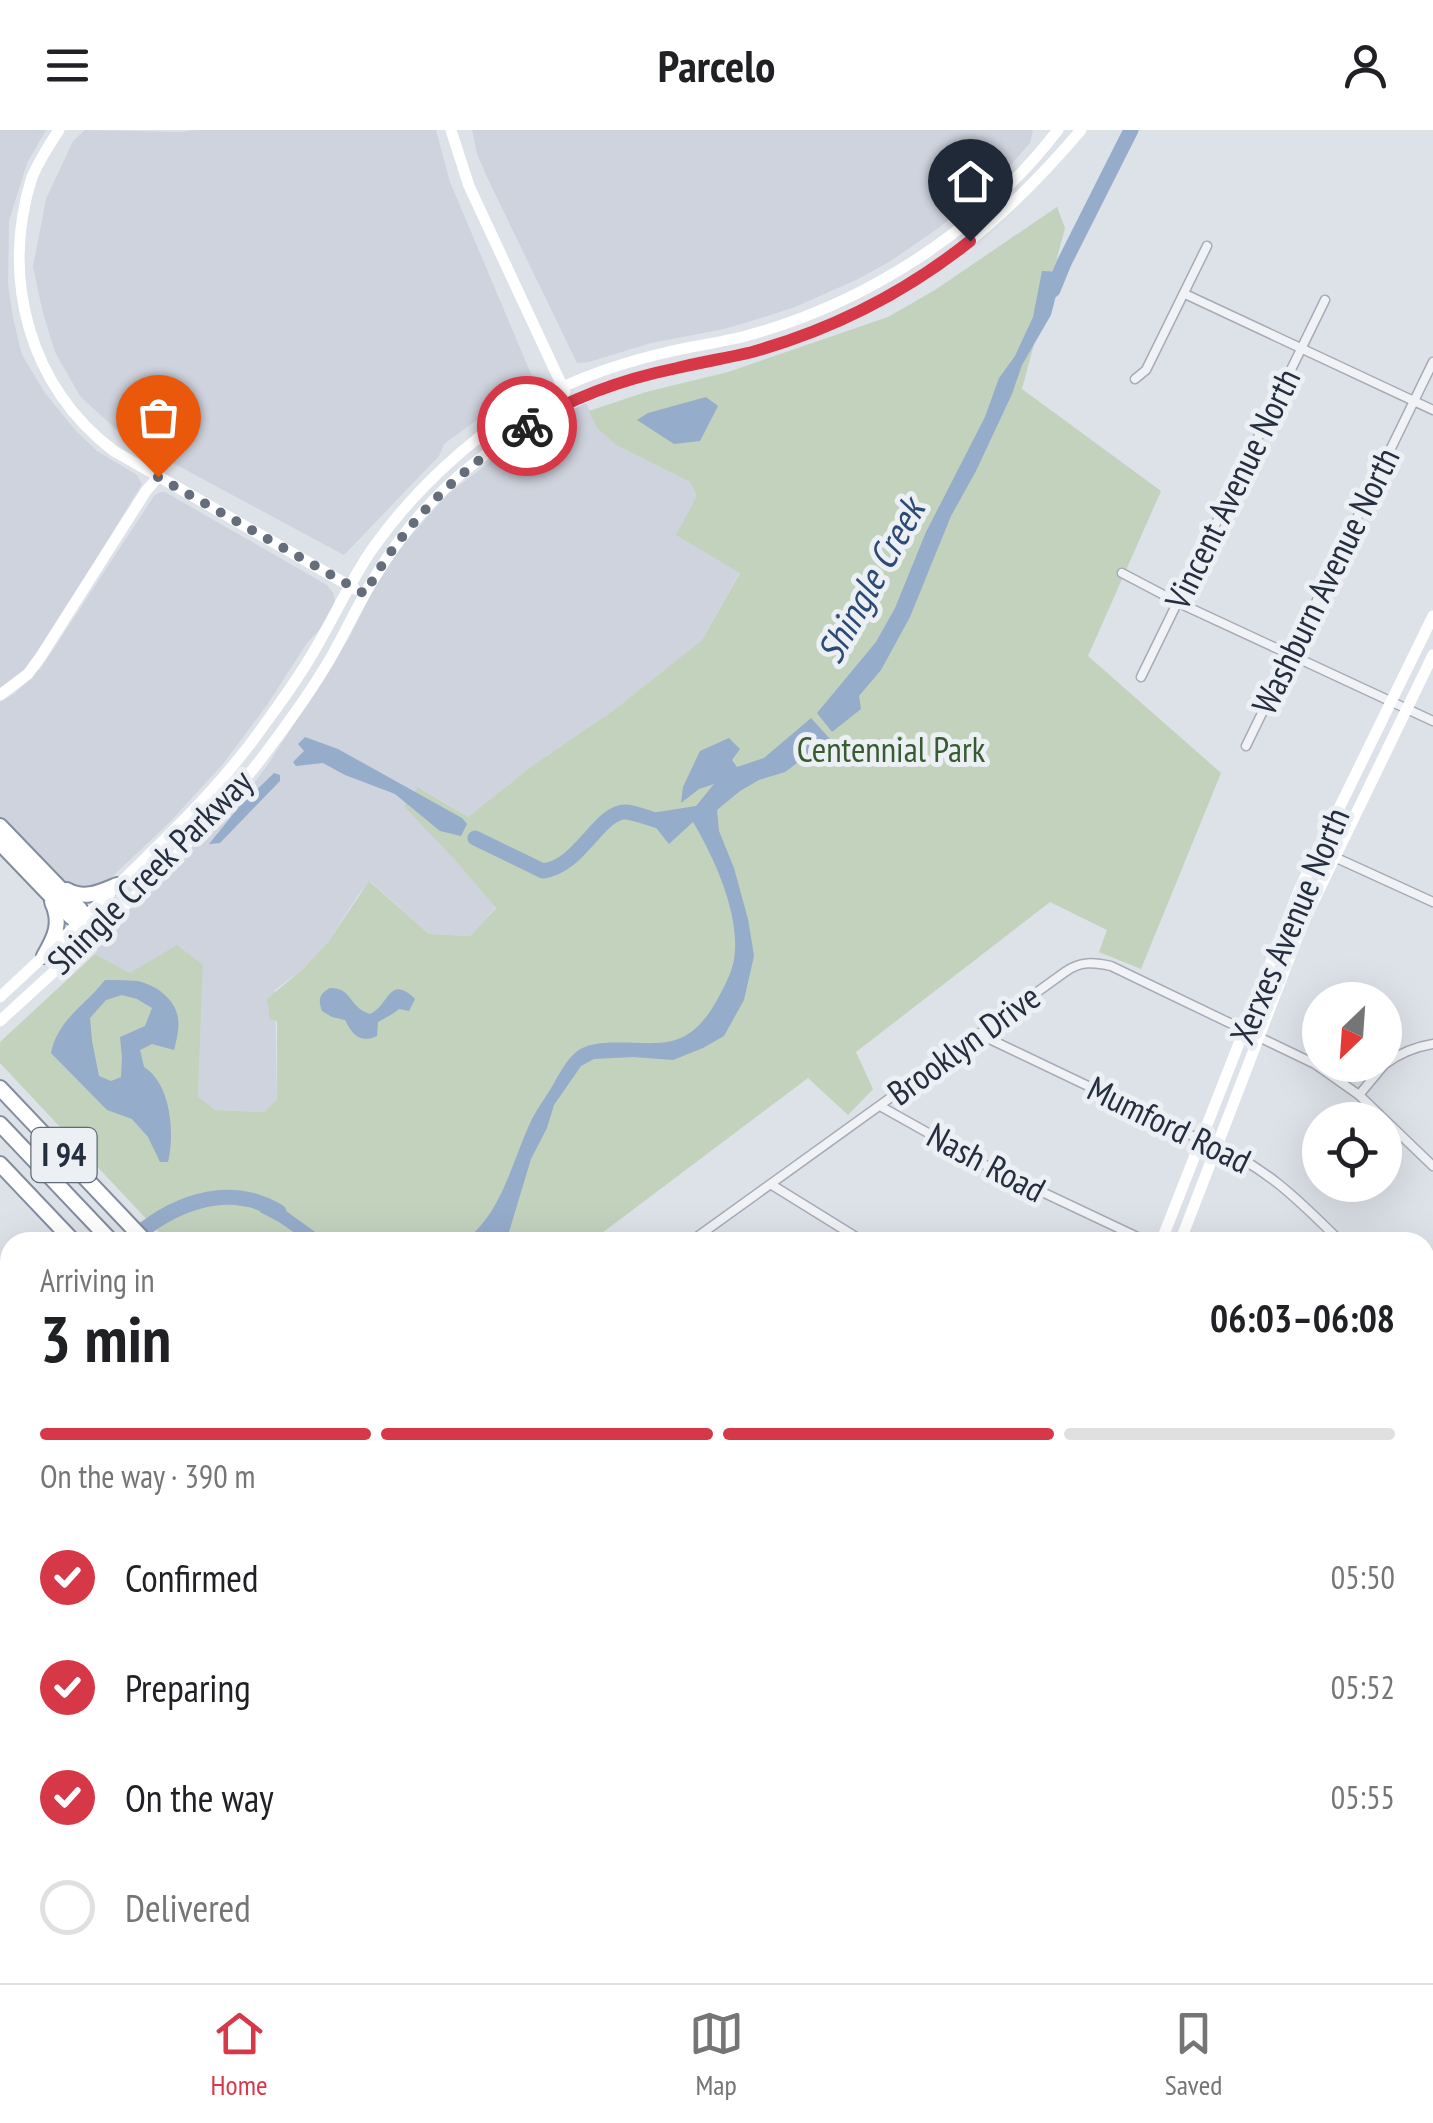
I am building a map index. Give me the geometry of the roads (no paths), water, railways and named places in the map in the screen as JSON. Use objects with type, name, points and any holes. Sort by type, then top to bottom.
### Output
[{"type":"highway","points":[[0,826],[64,887],[80,895],[118,886]]},
{"type":"highway","points":[[0,843],[82,920]]},
{"type":"highway","points":[[48,873],[94,934]]},
{"type":"highway","points":[[31,874],[49,896],[57,916],[55,938],[44,956]]},
{"type":"highway","name":"I 94","points":[[0,1088],[137,1232]]},
{"type":"highway","points":[[0,1124],[102,1232]]},
{"type":"highway","name":"I 94","points":[[0,1164],[65,1232]]},
{"type":"street","points":[[58,130],[32,179],[18,227],[16,278],[25,328],[49,382],[82,425],[114,451],[365,594]]},
{"type":"street","points":[[452,130],[469,186],[569,403]]},
{"type":"street","name":"Shingle Creek Parkway","points":[[0,996],[192,814],[245,750],[314,650],[374,547],[432,478],[486,432],[518,410],[633,361],[761,331],[864,290],[963,225],[1024,169],[1058,130]]},
{"type":"street","name":"Shingle Creek Parkway","points":[[0,1021],[204,826],[251,771],[317,679],[384,562],[406,532],[444,490],[502,442],[569,403],[639,377],[786,341],[874,304],[941,264],[1000,216],[1081,130]]},
{"type":"street","points":[[1135,379],[1146,370],[1207,246]]},
{"type":"street","points":[[1185,294],[1433,410]]},
{"type":"street","name":"Vincent Avenue North","points":[[1141,678],[1325,300]]},
{"type":"street","name":"Washburn Avenue North","points":[[1246,746],[1433,362]]},
{"type":"street","points":[[0,695],[28,674],[158,477]]},
{"type":"street","points":[[1122,574],[1433,721]]},
{"type":"street","name":"Xerxes Avenue North","points":[[1166,1232],[1300,888],[1433,616]]},
{"type":"street","name":"Xerxes Avenue North","points":[[1184,1232],[1302,925],[1433,655]]},
{"type":"street","points":[[1319,850],[1433,902]]},
{"type":"street","name":"Brooklyn Drive","points":[[704,1232],[1074,965],[1086,962],[1111,966],[1315,1064],[1359,1095],[1433,1166]]},
{"type":"street","name":"Mumford Road","points":[[979,1034],[1235,1154],[1277,1181],[1331,1232]]},
{"type":"street","points":[[1402,1053],[1433,1044]]},
{"type":"street","points":[[1359,1095],[1369,1082]]},
{"type":"street","name":"Nash Road","points":[[880,1106],[986,1166],[1127,1232]]},
{"type":"street","points":[[772,1185],[848,1232]]},
{"type":"water","points":[[1042,271],[1062,272],[1051,315],[1022,365],[976,471],[951,516],[910,617],[881,670],[859,696],[861,709],[832,732],[817,713],[876,642],[895,608],[926,532],[985,417],[999,378],[1015,356],[1033,317]]},
{"type":"water","points":[[706,397],[718,406],[700,441],[674,444],[637,420],[648,413]]},
{"type":"water","points":[[811,718],[830,739],[785,772],[759,780],[717,810],[719,831],[748,919],[754,956],[744,1000],[724,1036],[673,1060],[594,1059],[581,1066],[554,1105],[531,1159],[509,1232],[475,1232],[497,1201],[533,1117],[572,1056],[595,1044],[672,1041],[698,1026],[716,1002],[734,960],[734,925],[724,888],[693,822],[669,844],[645,814],[696,806],[714,784],[699,789],[681,803],[683,787],[700,751],[729,738],[740,749],[732,760],[737,767],[764,758]]},
{"type":"water","points":[[305,737],[338,749],[462,818],[467,824],[461,836],[440,831],[395,794],[323,763],[296,766],[293,762],[304,751],[298,744]]},
{"type":"water","points":[[274,773],[280,775],[280,781],[220,843],[209,844],[239,807]]},
{"type":"water","points":[[105,980],[149,985],[167,997],[176,1010],[178,1032],[174,1050],[152,1044],[140,1050],[144,1067],[160,1085],[169,1110],[168,1162],[160,1162],[148,1137],[132,1119],[107,1110],[51,1053],[66,1022]],"holes":[[[122,995],[152,1008],[145,1026],[120,1037],[121,1077],[111,1081],[99,1076],[90,1018],[106,1000]]]},
{"type":"water","points":[[330,988],[343,991],[370,1014],[394,990],[400,989],[415,999],[409,1011],[399,1009],[378,1022],[377,1036],[366,1039],[354,1033],[345,1020],[322,1011],[320,998]]},
{"type":"water","points":[[268,1198],[315,1232],[294,1232],[260,1212]]},
{"type":"waterway","name":"Shingle Creek","points":[[1053,290],[1131,130]]},
{"type":"waterway","points":[[475,838],[543,871],[568,860],[616,814],[626,812],[664,822]]},
{"type":"waterway","name":"Shingle Creek","points":[[141,1232],[180,1208],[219,1198],[239,1198],[279,1212]]},
{"type":"park label","name":"Centennial Park","points":[[891,750]]}]
